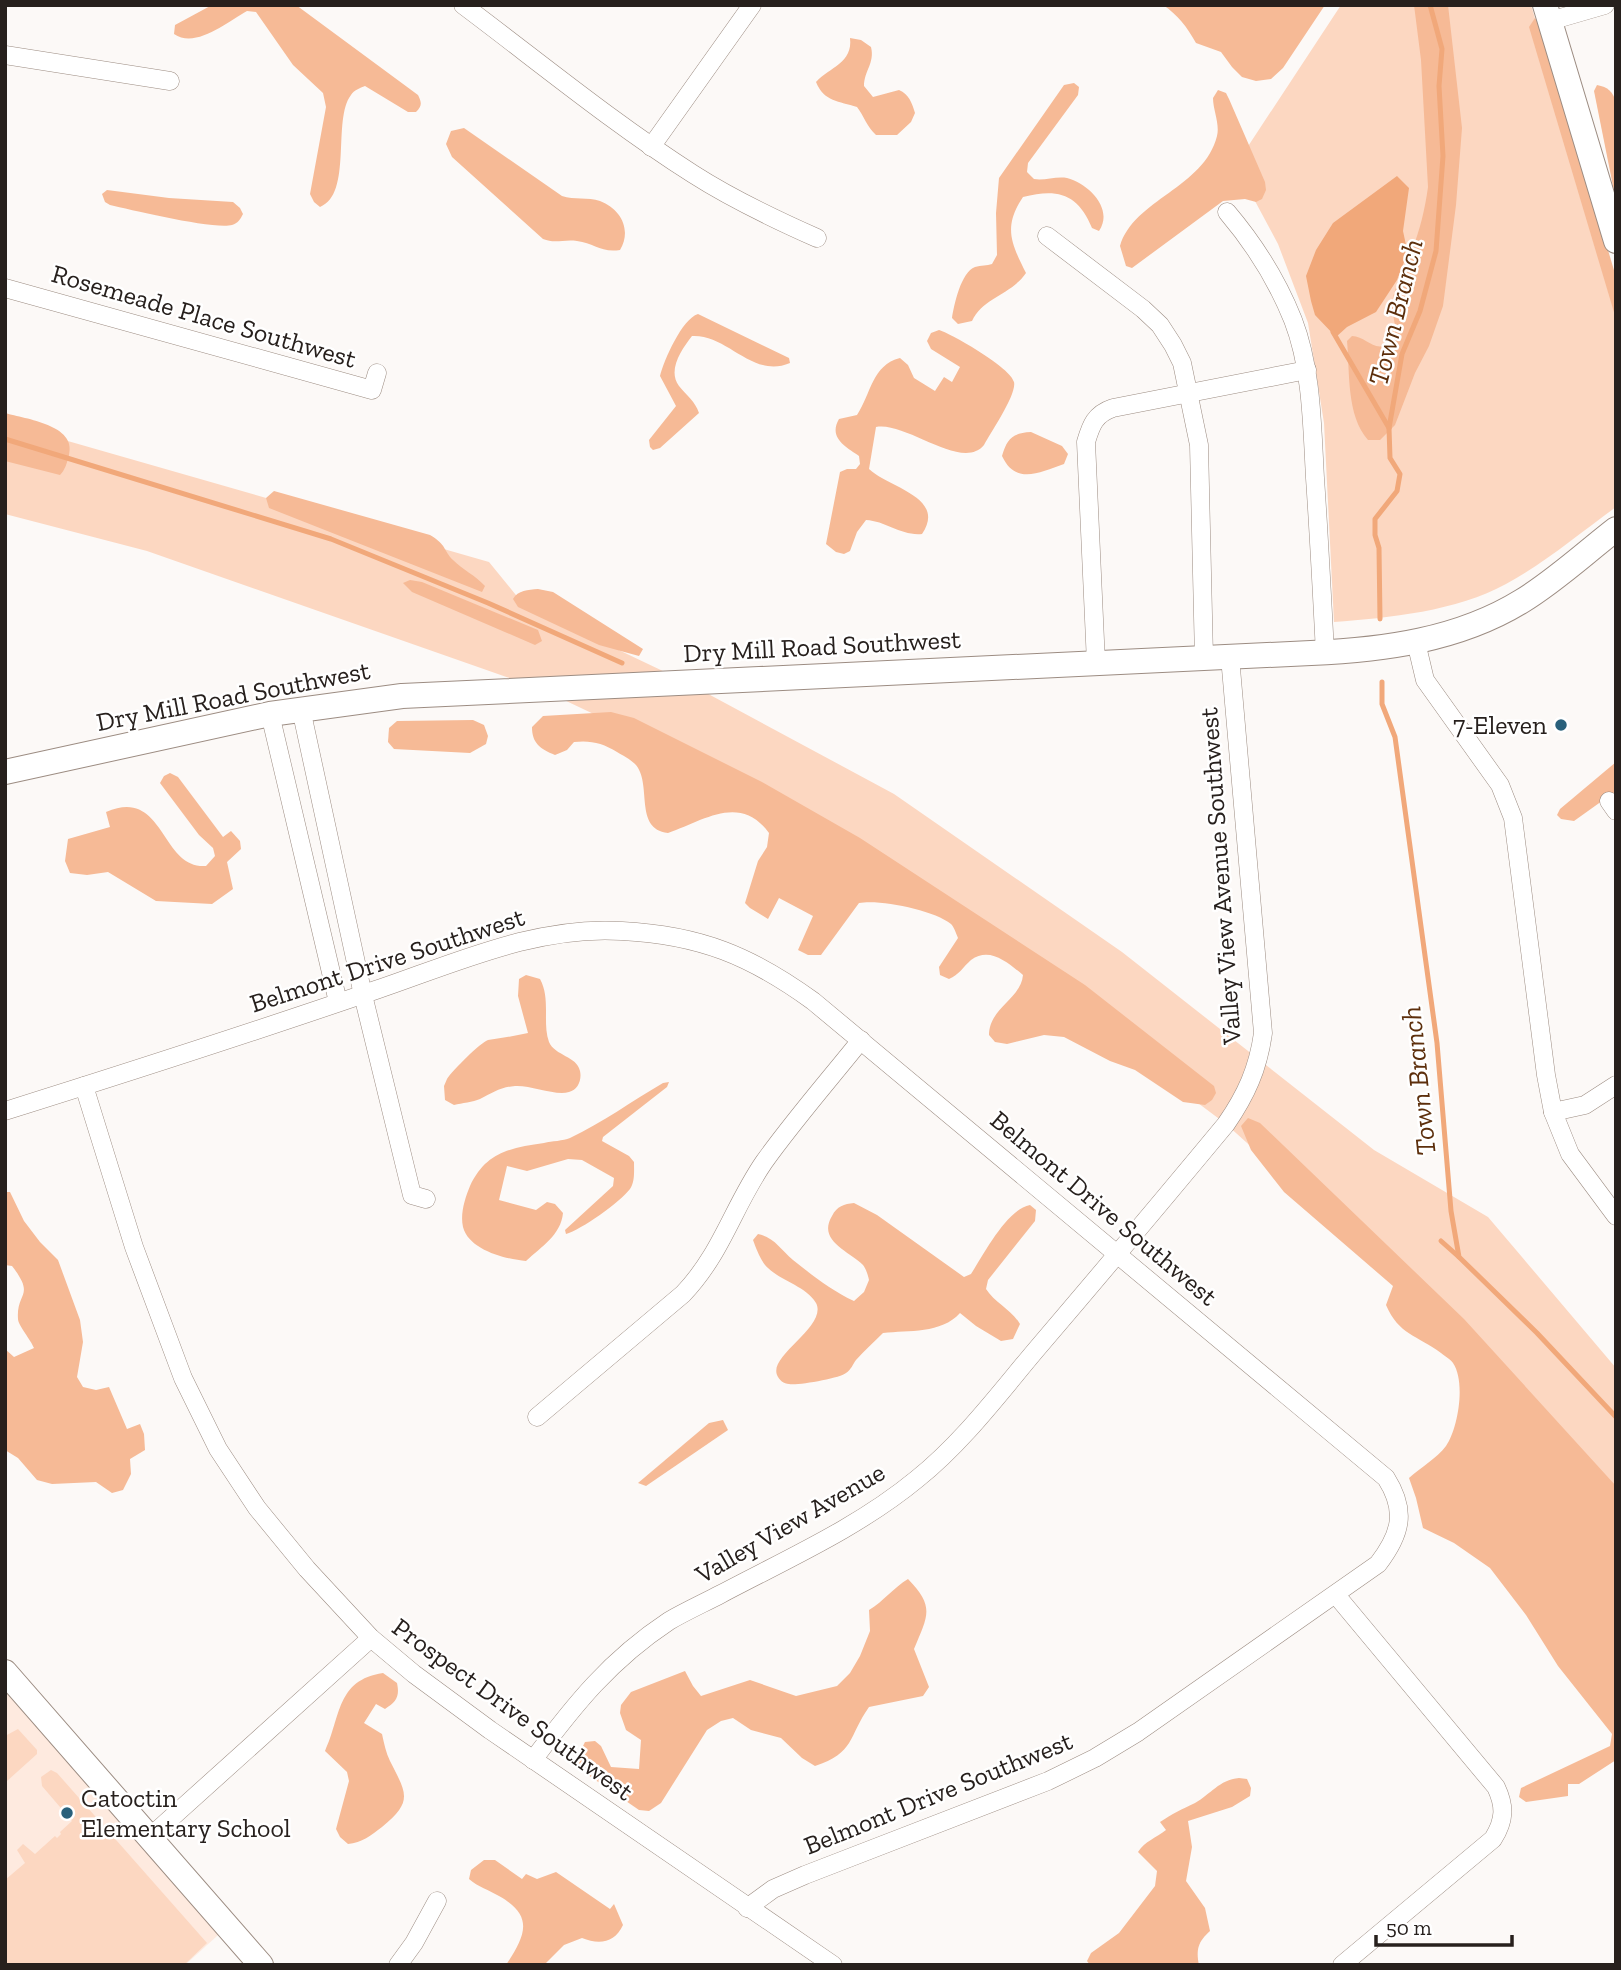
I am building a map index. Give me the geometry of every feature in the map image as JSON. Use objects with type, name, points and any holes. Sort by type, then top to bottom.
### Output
[{"type":"street","points":[[463,5],[651,147],[738,201],[817,238]]},
{"type":"street","points":[[651,147],[752,5]]},
{"type":"street","points":[[1605,5],[1552,11],[1616,241]]},
{"type":"street","points":[[5,55],[170,81]]},
{"type":"street","points":[[1227,212],[1248,236],[1270,271],[1294,322],[1307,370],[1325,653]]},
{"type":"street","points":[[1047,236],[1143,309],[1160,326],[1182,363],[1199,445],[1204,658]]},
{"type":"street","name":"Rosemeade Place Southwest","points":[[5,288],[372,390],[376,373]]},
{"type":"street","points":[[1096,663],[1086,442],[1091,424],[1101,412],[1113,408],[1307,370]]},
{"type":"street","name":"Dry Mill Road Southwest","points":[[5,772],[270,714],[417,695],[1325,653],[1394,647],[1467,626],[1503,612],[1524,600],[1616,529]]},
{"type":"street","points":[[1416,642],[1424,680],[1500,785],[1513,818],[1553,1112],[1570,1154],[1616,1216]]},
{"type":"street","name":"Valley View Avenue Southwest","points":[[1118,1254],[1226,1124],[1250,1084],[1260,1056],[1263,1034],[1259,976],[1230,657]]},
{"type":"street","points":[[301,709],[363,995],[412,1195],[426,1199]]},
{"type":"street","points":[[270,714],[338,1002]]},
{"type":"street","name":"Belmont Drive Southwest","points":[[5,1111],[508,945],[554,935],[621,930],[710,944],[777,975],[861,1040],[1386,1478],[1395,1493],[1400,1513],[1396,1534],[1389,1550],[1378,1564],[1138,1732],[1095,1758],[1048,1781],[783,1884],[747,1908]]},
{"type":"street","points":[[537,1417],[683,1294],[701,1275],[764,1162],[861,1040]]},
{"type":"street","points":[[1553,1112],[1585,1105],[1616,1085]]},
{"type":"street","name":"Prospect Drive Southwest","points":[[85,1086],[156,1311],[183,1378],[218,1449],[265,1518],[307,1569],[371,1638],[414,1674],[533,1760],[833,1965]]},
{"type":"street","name":"Valley View Avenue","points":[[533,1760],[572,1708],[606,1671],[637,1644],[671,1620],[858,1519],[905,1489],[933,1466],[1118,1254]]},
{"type":"street","points":[[1336,1595],[1496,1787],[1502,1799],[1504,1813],[1493,1839],[1342,1965]]},
{"type":"street","points":[[150,1838],[371,1638]]},
{"type":"street","points":[[5,1672],[261,1965]]},
{"type":"street","points":[[398,1965],[414,1943],[437,1901]]},
{"type":"shaded area","points":[[212,5],[296,5],[418,95],[420,106],[416,112],[408,112],[365,86],[352,93],[343,121],[336,187],[330,199],[320,207],[310,194],[326,107],[323,93],[293,65],[256,12],[247,11],[201,36],[183,38],[174,34],[175,25]]},
{"type":"shaded area","points":[[1163,5],[1325,5],[1283,68],[1271,79],[1256,81],[1242,77],[1221,52],[1196,43],[1182,22]]},
{"type":"shaded area","points":[[1341,5],[1531,5],[1616,290],[1616,507],[1535,567],[1487,593],[1422,612],[1334,622],[1324,423],[1308,323],[1278,244],[1241,175],[1239,160]]},
{"type":"shaded area","points":[[1414,5],[1448,5],[1462,128],[1456,205],[1443,306],[1429,346],[1415,373],[1395,425],[1380,440],[1368,440],[1352,406],[1347,341],[1352,336],[1381,346],[1391,342],[1394,337],[1393,300],[1417,235],[1428,187],[1421,60]]},
{"type":"shaded area","points":[[1535,18],[1542,28],[1616,277],[1616,319],[1529,27]]},
{"type":"shaded area","points":[[850,38],[861,40],[871,47],[872,58],[864,86],[873,97],[899,90],[911,102],[915,113],[911,122],[897,135],[876,135],[857,107],[838,102],[819,89],[816,82],[844,59],[850,46]]},
{"type":"shaded area","points":[[1074,83],[1079,87],[1078,95],[1028,163],[1027,172],[1034,179],[1067,178],[1083,186],[1097,198],[1103,214],[1103,223],[1099,231],[1092,228],[1080,208],[1065,196],[1047,193],[1023,197],[1013,217],[1011,235],[1026,273],[1013,286],[983,306],[972,321],[958,324],[952,318],[954,305],[966,275],[975,267],[992,264],[997,255],[999,178],[1064,85]]},
{"type":"shaded area","points":[[1597,85],[1610,90],[1616,102],[1616,201],[1594,91]]},
{"type":"shaded area","points":[[1218,90],[1226,93],[1265,182],[1266,190],[1262,199],[1256,202],[1245,199],[1223,201],[1132,268],[1126,266],[1120,246],[1128,230],[1139,216],[1198,169],[1210,154],[1218,131],[1213,98]]},
{"type":"shaded area","points":[[464,128],[562,196],[600,201],[614,209],[624,228],[625,235],[620,250],[608,250],[577,241],[543,239],[452,157],[446,144],[451,131]]},
{"type":"shaded area","points":[[1397,176],[1409,188],[1403,231],[1406,245],[1404,262],[1397,280],[1376,312],[1347,327],[1336,337],[1315,315],[1306,276],[1316,250],[1333,223]]},
{"type":"shaded area","points":[[107,190],[233,202],[243,214],[239,221],[232,225],[192,222],[110,205],[105,202],[102,194]]},
{"type":"shaded area","points":[[698,314],[789,358],[790,363],[764,365],[705,337],[692,336],[677,360],[675,373],[679,386],[699,413],[660,448],[653,450],[649,440],[676,406],[660,376],[662,369],[680,332],[692,317]]},
{"type":"shaded area","points":[[939,330],[981,353],[1011,376],[1014,388],[1008,404],[984,445],[974,452],[948,450],[902,431],[876,427],[869,469],[921,502],[927,511],[928,521],[922,534],[914,534],[866,520],[857,532],[850,551],[844,554],[836,552],[826,544],[840,472],[856,469],[860,464],[859,456],[837,437],[836,426],[839,419],[857,415],[873,381],[883,367],[900,358],[908,365],[914,378],[935,391],[944,377],[952,382],[960,367],[931,349],[927,341],[931,333]]},
{"type":"shaded area","points":[[5,413],[48,425],[65,437],[69,445],[69,455],[60,475],[5,461]]},
{"type":"shaded area","points":[[5,423],[489,562],[524,605],[686,682],[894,794],[1122,952],[1374,1150],[1488,1217],[1616,1368],[1616,1534],[1475,1348],[1226,1124],[960,925],[762,794],[541,689],[147,551],[5,514]]},
{"type":"shaded area","points":[[1031,432],[1062,446],[1068,454],[1064,464],[1038,473],[1021,474],[1014,471],[1002,456],[1006,445],[1015,436]]},
{"type":"shaded area","points":[[274,491],[430,535],[453,560],[485,586],[482,592],[269,508],[266,498]]},
{"type":"shaded area","points":[[410,580],[422,582],[538,630],[542,641],[535,645],[412,592],[403,583]]},
{"type":"shaded area","points":[[538,589],[553,592],[643,649],[639,656],[599,645],[518,607],[513,599],[520,592]]},
{"type":"shaded area","points":[[611,712],[634,718],[762,782],[860,838],[1085,985],[1214,1086],[1216,1093],[1212,1100],[1205,1105],[1183,1102],[1135,1070],[1110,1061],[1064,1037],[1044,1035],[1007,1044],[995,1042],[989,1035],[990,1026],[999,1010],[1017,991],[1023,975],[998,958],[985,955],[971,960],[949,979],[940,975],[939,967],[958,938],[951,924],[932,914],[893,904],[859,903],[821,955],[808,955],[798,950],[813,916],[779,898],[768,919],[745,903],[758,861],[767,847],[769,833],[758,821],[746,814],[734,812],[708,817],[668,833],[657,830],[647,814],[640,772],[631,760],[607,746],[586,741],[574,742],[567,750],[555,755],[541,748],[533,737],[532,727],[543,716]]},
{"type":"shaded area","points":[[473,720],[484,725],[488,736],[486,744],[470,753],[394,749],[388,742],[389,728],[397,721]]},
{"type":"shaded area","points":[[1616,762],[1616,791],[1574,821],[1561,819],[1557,815],[1560,809]]},
{"type":"shaded area","points":[[170,773],[178,777],[223,837],[231,831],[240,841],[241,849],[227,862],[233,889],[212,904],[156,901],[108,872],[87,875],[70,873],[65,861],[68,839],[110,827],[106,812],[125,807],[140,810],[151,818],[179,855],[191,863],[206,866],[215,856],[213,848],[199,835],[160,783],[164,776]]},
{"type":"shaded area","points":[[526,975],[540,979],[545,994],[549,1042],[578,1066],[579,1084],[572,1091],[563,1093],[515,1086],[471,1102],[454,1105],[445,1100],[444,1086],[447,1079],[479,1046],[488,1040],[528,1033],[518,996],[519,979]]},
{"type":"shaded area","points":[[669,1082],[667,1087],[603,1137],[602,1141],[629,1156],[634,1162],[632,1186],[609,1208],[566,1234],[565,1230],[613,1186],[614,1178],[582,1160],[568,1159],[527,1171],[507,1166],[499,1200],[536,1210],[547,1202],[555,1204],[563,1213],[558,1228],[526,1261],[489,1252],[472,1242],[463,1227],[463,1206],[476,1175],[491,1159],[520,1147],[570,1138]]},
{"type":"shaded area","points":[[1248,1118],[1260,1123],[1464,1319],[1616,1486],[1616,1760],[1579,1784],[1568,1784],[1568,1796],[1526,1802],[1519,1797],[1521,1788],[1610,1746],[1612,1734],[1558,1666],[1526,1615],[1490,1568],[1454,1543],[1423,1528],[1409,1478],[1438,1455],[1450,1438],[1459,1405],[1457,1371],[1448,1358],[1397,1323],[1386,1305],[1393,1286],[1284,1192],[1251,1150],[1241,1126]]},
{"type":"shaded area","points":[[5,1192],[10,1192],[24,1221],[58,1260],[80,1320],[83,1342],[77,1377],[83,1387],[96,1390],[109,1387],[127,1429],[140,1424],[144,1434],[145,1450],[130,1459],[131,1474],[123,1490],[112,1493],[96,1482],[52,1484],[37,1480],[18,1458],[5,1450],[5,1349],[14,1357],[34,1348],[18,1319],[23,1284],[12,1266],[5,1265]]},
{"type":"shaded area","points":[[854,1203],[877,1215],[964,1277],[971,1274],[997,1233],[1013,1215],[1030,1205],[1036,1210],[1035,1221],[988,1280],[986,1289],[1020,1324],[1013,1339],[1001,1341],[960,1313],[944,1325],[934,1328],[883,1333],[842,1375],[800,1384],[787,1384],[779,1379],[777,1367],[814,1321],[816,1303],[806,1292],[768,1268],[753,1240],[758,1234],[769,1238],[815,1277],[854,1301],[864,1292],[869,1280],[867,1274],[863,1265],[832,1239],[828,1225],[839,1208]]},
{"type":"shaded area","points":[[723,1420],[728,1430],[646,1486],[638,1483],[709,1423]]},
{"type":"shaded area","points":[[908,1579],[925,1604],[923,1628],[914,1649],[929,1687],[923,1696],[869,1707],[849,1743],[837,1756],[815,1766],[781,1738],[751,1730],[733,1718],[721,1721],[707,1730],[661,1803],[649,1811],[639,1810],[578,1768],[576,1760],[585,1742],[595,1741],[601,1746],[611,1767],[639,1769],[641,1740],[626,1730],[620,1713],[621,1705],[631,1692],[685,1671],[701,1696],[750,1680],[796,1696],[837,1686],[850,1673],[860,1656],[870,1631],[869,1610]]},
{"type":"shaded area","name":"Catoctin Elementary School","points":[[5,1672],[228,1926],[185,1965],[5,1965]]},
{"type":"shaded area","points":[[383,1673],[397,1683],[396,1699],[385,1709],[376,1704],[364,1723],[382,1734],[387,1755],[403,1789],[403,1803],[392,1818],[370,1836],[348,1844],[336,1829],[349,1781],[347,1772],[325,1751],[348,1692],[356,1683]]},
{"type":"shaded area","points":[[18,1729],[37,1750],[37,1754],[7,1781],[5,1736]]},
{"type":"shaded area","points":[[51,1770],[57,1773],[207,1943],[184,1965],[5,1965],[5,1880],[25,1863],[17,1850],[23,1844],[35,1854],[55,1836],[57,1838],[72,1821],[42,1786],[41,1777]]},
{"type":"shaded area","points":[[1239,1778],[1247,1779],[1251,1788],[1250,1796],[1232,1807],[1188,1821],[1192,1847],[1186,1881],[1205,1908],[1210,1931],[1199,1946],[1199,1965],[1090,1965],[1087,1961],[1091,1953],[1119,1933],[1155,1886],[1157,1871],[1138,1852],[1147,1842],[1166,1830],[1160,1822],[1195,1803],[1221,1784]]},
{"type":"shaded area","points":[[484,1860],[495,1860],[522,1879],[526,1874],[537,1879],[556,1872],[610,1909],[614,1904],[623,1925],[616,1936],[606,1941],[582,1938],[564,1945],[544,1965],[506,1965],[522,1936],[522,1919],[510,1904],[469,1879],[471,1870]]},
{"type":"waterway","name":"Town Branch","points":[[1380,619],[1379,548],[1375,535],[1375,519],[1397,491],[1400,474],[1390,458],[1389,428],[1402,354],[1420,311],[1436,251],[1443,156],[1439,86],[1442,49],[1430,5]]},
{"type":"waterway","points":[[1333,332],[1389,428]]},
{"type":"waterway","points":[[5,439],[331,539],[488,603],[622,663]]},
{"type":"waterway","name":"Town Branch","points":[[1382,682],[1382,704],[1395,737],[1437,1043],[1451,1211],[1459,1257],[1537,1333],[1616,1417]]},
{"type":"waterway","points":[[1441,1241],[1459,1257]]},
{"type":"place","name":"7-Eleven","points":[[1561,725]]},
{"type":"place","name":"Catoctin Elementary School","points":[[67,1813]]}]
